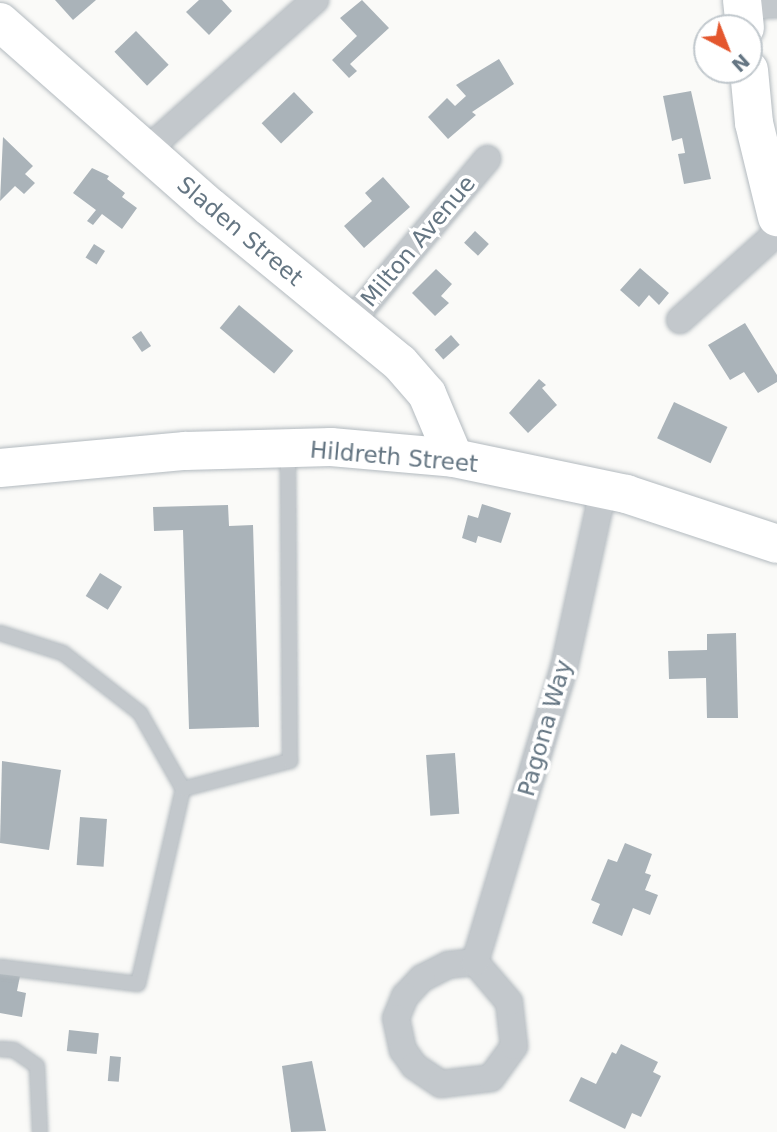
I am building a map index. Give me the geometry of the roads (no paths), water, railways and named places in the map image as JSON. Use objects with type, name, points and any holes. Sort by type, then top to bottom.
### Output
[{"type":"street","points":[[146,151],[314,0]]},
{"type":"street","name":"Sladen Street","points":[[0,22],[146,151],[400,363],[427,394],[454,458]]},
{"type":"street","points":[[750,84],[754,123],[777,217]]},
{"type":"street","name":"Milton Avenue","points":[[350,323],[487,159]]},
{"type":"street","points":[[680,320],[777,233]]},
{"type":"street","name":"Hildreth Street","points":[[0,468],[185,451],[331,447],[454,458],[626,494],[777,544]]},
{"type":"street","name":"Pagona Way","points":[[475,962],[564,668],[603,490]]},
{"type":"street","points":[[475,962],[509,1002],[514,1046],[491,1078],[441,1084],[414,1066],[402,1050],[396,1018],[405,996],[422,978],[449,965],[475,962]]},
{"type":"lane","points":[[183,789],[290,761],[288,448]]},
{"type":"lane","points":[[0,633],[63,653],[140,713],[183,789],[138,984],[0,967]]},
{"type":"lane","points":[[0,1049],[14,1050],[37,1066],[40,1132]]}]
